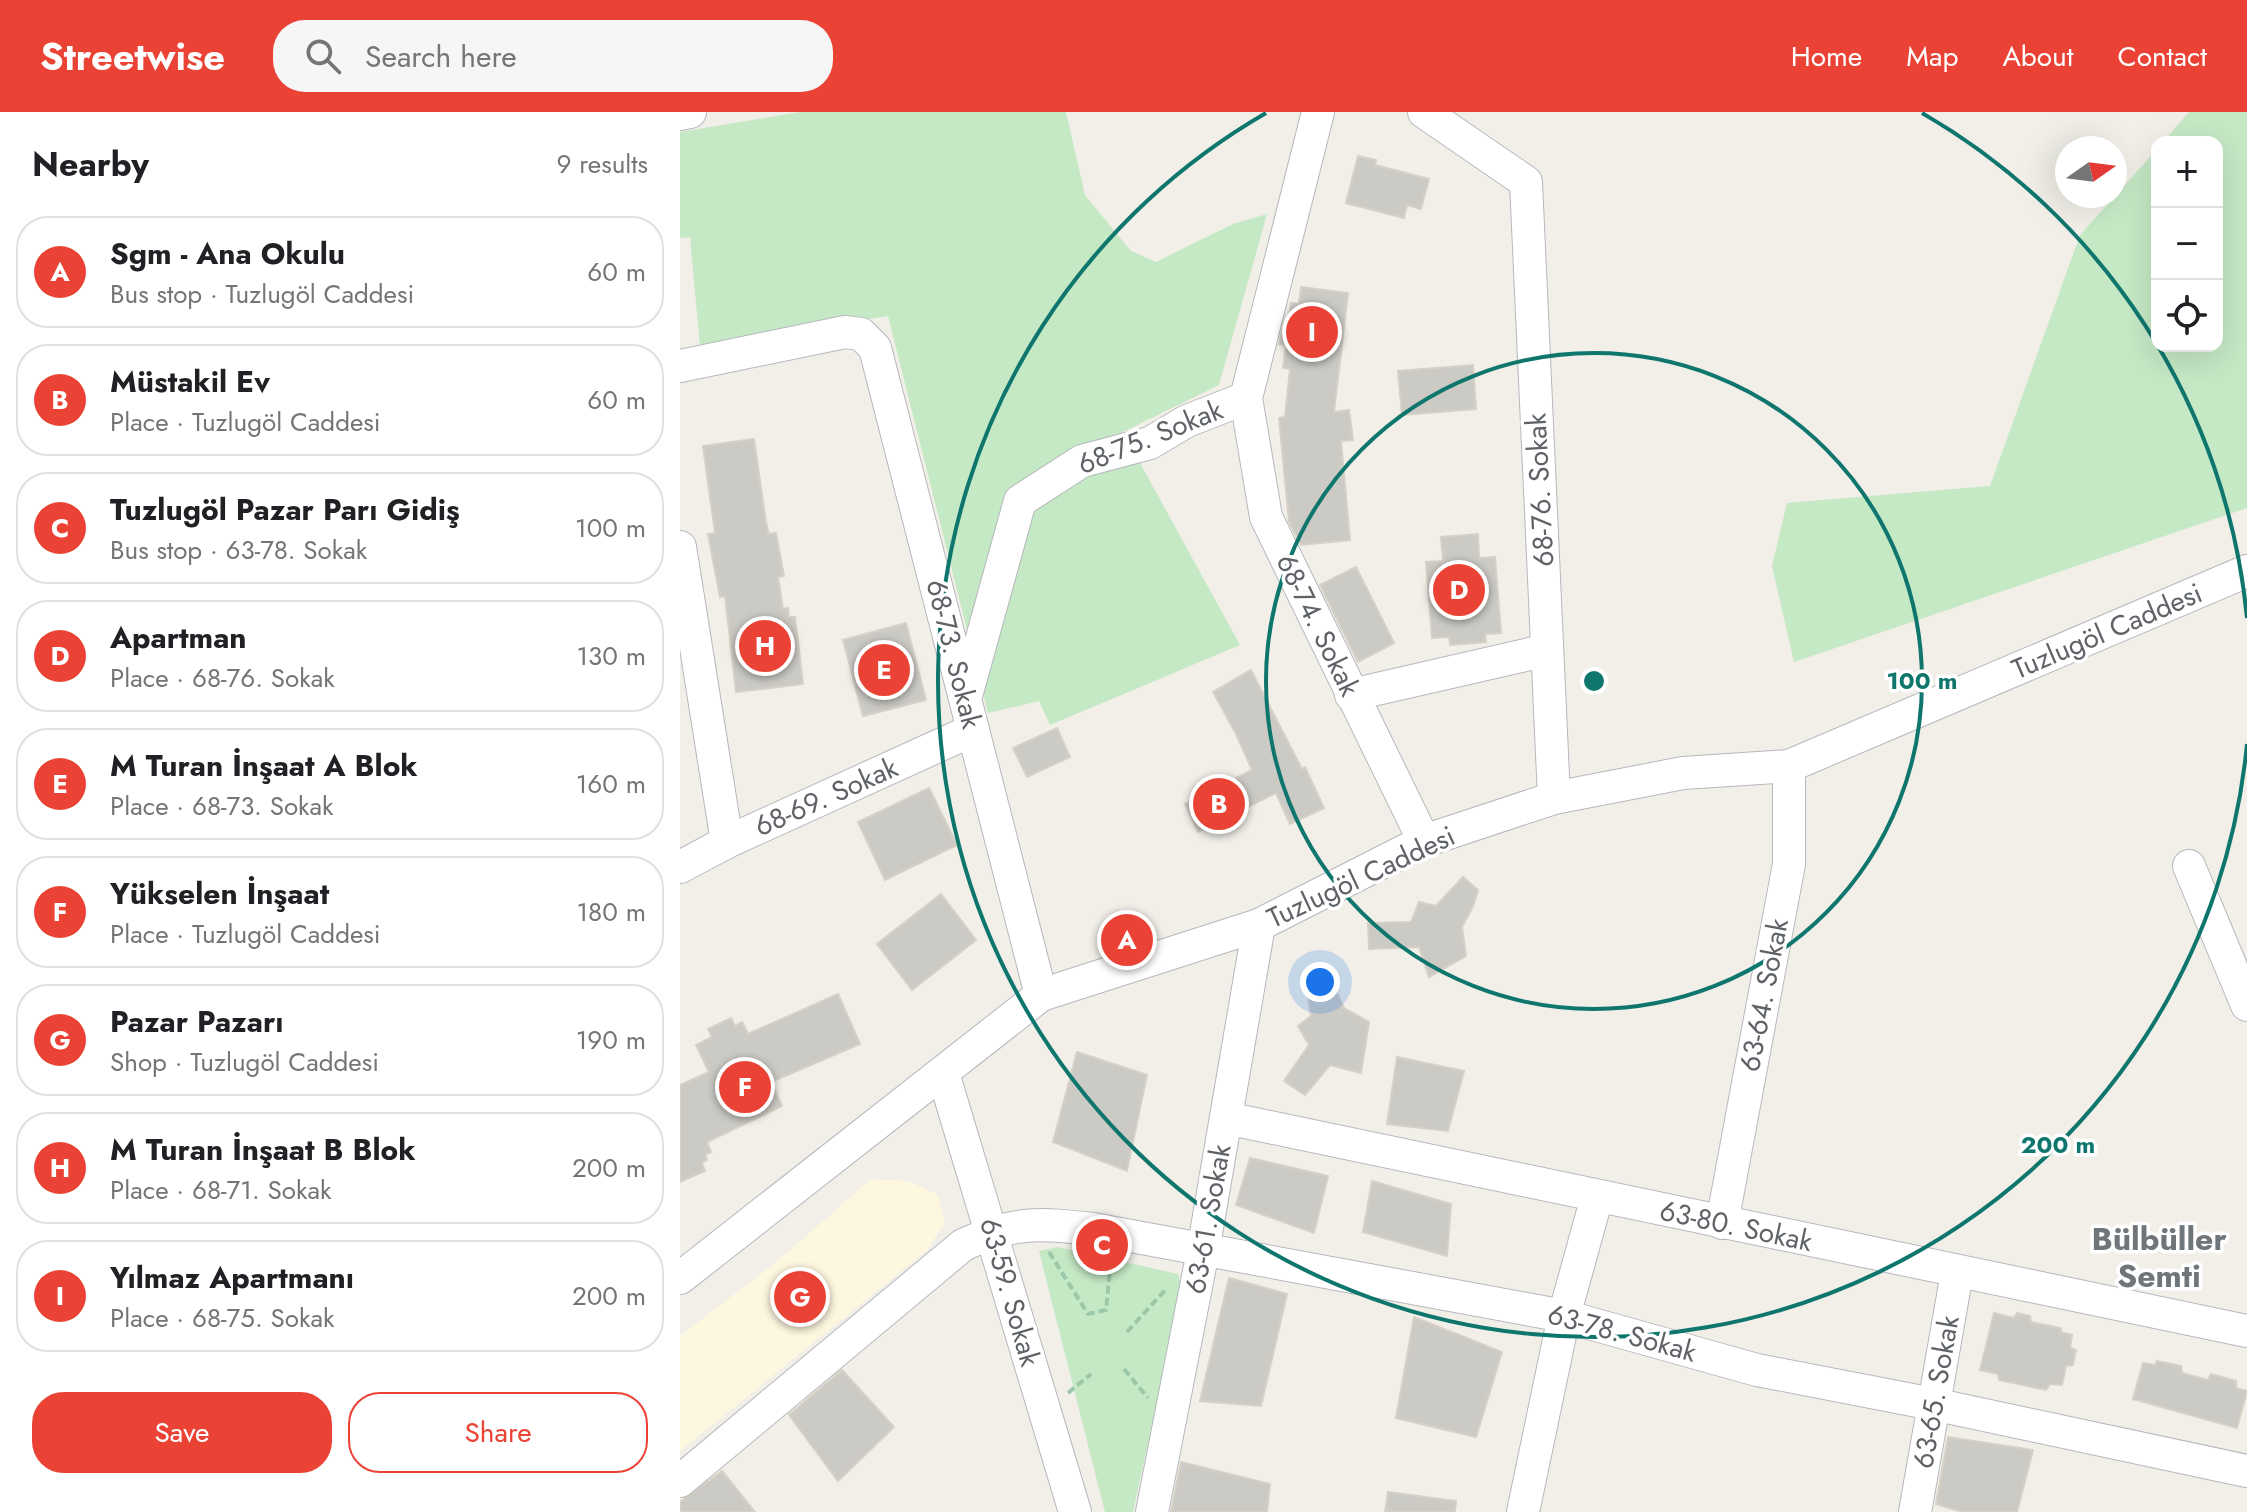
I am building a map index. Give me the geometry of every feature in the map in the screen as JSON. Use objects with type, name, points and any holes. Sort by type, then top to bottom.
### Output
[{"type":"street","points":[[680,114],[690,112]]},
{"type":"street","name":"68-75. Sokak","points":[[965,697],[1020,501],[1082,461],[1150,443],[1187,421],[1246,398],[1318,112]]},
{"type":"street","name":"68-76. Sokak","points":[[1424,112],[1526,182],[1554,798]]},
{"type":"street","name":"68-73. Sokak","points":[[680,366],[845,332],[861,334],[875,348],[1041,995]]},
{"type":"street","name":"68-74. Sokak","points":[[1246,398],[1266,517],[1424,841]]},
{"type":"street","points":[[680,547],[727,842]]},
{"type":"street","name":"Tuzlugöl Caddesi","points":[[680,1277],[1041,995],[1259,925],[1424,841],[1554,798],[1683,773],[1789,766],[2247,571]]},
{"type":"street","points":[[1351,695],[1547,650]]},
{"type":"street","name":"68-69. Sokak","points":[[680,867],[727,842],[973,730]]},
{"type":"street","name":"63-64. Sokak","points":[[1722,1223],[1789,864],[1789,766]]},
{"type":"street","points":[[2189,866],[2247,1005]]},
{"type":"street","name":"63-61. Sokak","points":[[1152,1512],[1202,1254],[1259,925]]},
{"type":"street","name":"63-59. Sokak","points":[[943,1073],[1075,1512]]},
{"type":"street","name":"63-80. Sokak","points":[[1226,1118],[1957,1273],[2247,1331]]},
{"type":"street","points":[[1523,1512],[1564,1316],[1597,1197]]},
{"type":"street","name":"63-78. Sokak","points":[[992,1231],[1044,1224],[1113,1233],[1202,1254],[1410,1286],[1564,1316],[1757,1370],[2247,1471]]},
{"type":"street","points":[[680,1481],[963,1245],[992,1231]]},
{"type":"street","name":"63-65. Sokak","points":[[1915,1512],[1957,1273]]},
{"type":"path","points":[[1033,1225],[1088,1314],[1106,1310],[1113,1233]]},
{"type":"path","points":[[1127,1332],[1202,1254]]},
{"type":"shaded area","points":[[871,1179],[907,1181],[938,1195],[945,1222],[927,1250],[680,1451],[680,1336],[780,1259]]},
{"type":"green space","points":[[800,112],[1066,112],[1085,195],[1131,251],[1156,262],[1233,224],[1267,214],[1219,385],[1123,432],[1240,645],[1050,725],[1039,701],[988,713],[888,316],[700,346],[690,237],[680,238],[680,132]]},
{"type":"green space","points":[[2189,112],[2247,112],[2247,508],[1794,662],[1772,566],[1787,503],[1990,486],[2080,235],[2104,208],[2127,208],[2127,183],[2151,156],[2151,352],[2223,352],[2223,136],[2168,136]]},
{"type":"green space","points":[[1058,1247],[1178,1274],[1182,1287],[1133,1512],[1105,1512],[1039,1251]]},
{"type":"building","points":[[1358,156],[1376,160],[1375,165],[1429,179],[1421,209],[1407,205],[1404,218],[1346,203]]},
{"type":"building","points":[[1301,287],[1348,293],[1334,412],[1349,410],[1353,440],[1341,441],[1350,540],[1301,545],[1289,522],[1279,418],[1285,417],[1290,369],[1283,368],[1286,345],[1279,344],[1284,323],[1288,324],[1291,303],[1299,304]]},
{"type":"building","points":[[1473,365],[1476,409],[1402,415],[1398,371]]},
{"type":"building","points":[[754,439],[766,523],[769,534],[776,533],[784,576],[778,577],[783,609],[788,608],[789,617],[795,617],[803,684],[736,692],[725,596],[720,597],[708,534],[715,533],[703,446]]},
{"type":"building","points":[[1478,534],[1479,558],[1495,557],[1501,633],[1485,634],[1486,642],[1450,645],[1449,637],[1432,638],[1426,562],[1443,561],[1441,537]]},
{"type":"building","points":[[1356,567],[1394,643],[1358,662],[1320,585]]},
{"type":"building","points":[[906,623],[926,700],[863,716],[843,640]]},
{"type":"building","points":[[1251,670],[1324,808],[1290,824],[1276,793],[1198,832],[1185,804],[1252,770],[1213,692]]},
{"type":"building","points":[[1057,728],[1070,757],[1027,777],[1013,748]]},
{"type":"building","points":[[929,788],[957,845],[885,880],[858,822]]},
{"type":"building","points":[[1463,877],[1478,890],[1462,927],[1466,956],[1429,977],[1419,947],[1369,949],[1368,923],[1411,922],[1419,902],[1436,906]]},
{"type":"building","points":[[941,894],[976,940],[912,990],[877,944]]},
{"type":"building","points":[[1324,973],[1344,1008],[1369,1022],[1361,1073],[1330,1065],[1305,1095],[1284,1081],[1309,1045],[1298,1026],[1311,1016],[1305,977]]},
{"type":"building","points":[[838,994],[860,1044],[771,1082],[782,1106],[707,1142],[711,1152],[705,1155],[707,1160],[702,1163],[705,1171],[680,1182],[680,1085],[709,1072],[696,1045],[712,1037],[708,1029],[731,1018],[735,1026],[742,1022],[748,1034]]},
{"type":"building","points":[[1077,1052],[1147,1075],[1127,1171],[1053,1142]]},
{"type":"building","points":[[1397,1057],[1464,1071],[1448,1131],[1387,1124]]},
{"type":"building","points":[[1250,1158],[1328,1176],[1314,1233],[1236,1205]]},
{"type":"building","points":[[1372,1181],[1451,1204],[1447,1256],[1363,1232]]},
{"type":"building","points":[[1229,1278],[1287,1294],[1261,1406],[1200,1401]]},
{"type":"building","points":[[1994,1313],[2014,1318],[2017,1313],[2030,1316],[2031,1322],[2061,1328],[2061,1332],[2072,1335],[2070,1348],[2076,1350],[2073,1365],[2066,1366],[2062,1385],[2050,1384],[2046,1390],[1999,1380],[1998,1374],[1980,1370]]},
{"type":"building","points":[[1414,1317],[1502,1352],[1476,1437],[1396,1418]]},
{"type":"building","points":[[2157,1361],[2181,1366],[2182,1373],[2208,1380],[2211,1374],[2236,1381],[2236,1388],[2247,1391],[2237,1428],[2133,1399],[2143,1363],[2155,1365]]},
{"type":"building","points":[[842,1370],[894,1427],[838,1481],[789,1415]]},
{"type":"building","points":[[1948,1437],[2033,1450],[2017,1512],[1962,1512],[1936,1504]]},
{"type":"building","points":[[1181,1462],[1270,1484],[1267,1512],[1171,1512]]},
{"type":"building","points":[[722,1471],[755,1512],[680,1512],[680,1502]]},
{"type":"building","points":[[1388,1492],[1456,1501],[1455,1512],[1385,1512]]},
{"type":"place","name":"Yılmaz Apartmanı","points":[[1312,332]]},
{"type":"place","name":"Apartman","points":[[1459,590]]},
{"type":"place","name":"M Turan İnşaat B Blok","points":[[765,646]]},
{"type":"place","name":"M Turan İnşaat A Blok","points":[[884,670]]},
{"type":"place","name":"Müstakil Ev","points":[[1219,804]]},
{"type":"place","name":"Sgm - Ana Okulu","points":[[1127,940]]},
{"type":"place","name":"Yükselen İnşaat","points":[[745,1087]]},
{"type":"place","name":"Tuzlugöl Pazar Parı Gidiş","points":[[1102,1245]]},
{"type":"place","name":"Pazar Pazarı","points":[[800,1297]]},
{"type":"district","name":"Bülbüller Semti","points":[[2159,1258]]}]
